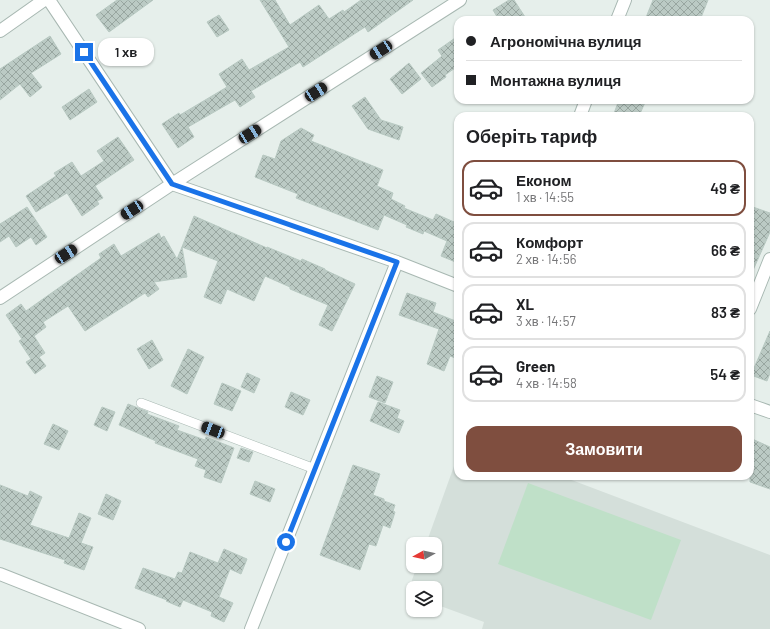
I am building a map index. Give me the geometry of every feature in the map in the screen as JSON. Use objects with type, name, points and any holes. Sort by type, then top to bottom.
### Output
[{"type":"street","points":[[0,31],[44,0]]},
{"type":"street","points":[[49,0],[172,184],[397,262],[454,284]]},
{"type":"street","points":[[0,298],[172,184],[460,0]]},
{"type":"street","points":[[619,16],[625,0]]},
{"type":"street","points":[[754,299],[770,259]]},
{"type":"street","points":[[251,629],[397,262]]},
{"type":"street","points":[[754,406],[770,412]]},
{"type":"street","points":[[0,574],[139,629]]},
{"type":"lane","points":[[141,403],[314,469]]},
{"type":"shaded area","points":[[454,466],[454,480],[572,480],[770,555],[770,629],[482,629],[484,622],[442,607],[442,581],[412,581],[414,573],[442,573],[442,537],[429,537]]},
{"type":"green space","points":[[528,483],[681,540],[651,620],[498,564]]},
{"type":"building","points":[[117,0],[153,0],[109,32],[96,15]]},
{"type":"building","points":[[260,0],[275,0],[290,25],[319,5],[329,19],[343,10],[344,12],[361,0],[413,0],[368,32],[365,27],[303,67],[300,62],[251,91],[255,97],[240,107],[235,100],[188,127],[194,137],[178,148],[162,124],[227,87],[219,74],[242,59],[249,70],[289,47]]},
{"type":"building","points":[[509,0],[514,0],[524,16],[497,16],[493,10]]},
{"type":"building","points":[[653,0],[708,0],[702,16],[647,16]]},
{"type":"building","points":[[219,15],[229,30],[217,37],[207,22]]},
{"type":"building","points":[[50,36],[61,54],[31,73],[42,87],[30,97],[20,84],[0,100],[0,69]]},
{"type":"building","points":[[454,39],[454,69],[445,75],[446,77],[432,87],[421,73],[442,56],[438,50]]},
{"type":"building","points":[[409,63],[421,79],[402,94],[390,79]]},
{"type":"building","points":[[89,89],[97,102],[70,120],[62,107]]},
{"type":"building","points":[[365,97],[381,120],[403,127],[399,140],[368,129],[352,106]]},
{"type":"building","points":[[618,104],[644,104],[641,112],[614,112]]},
{"type":"building","points":[[301,128],[314,135],[311,141],[383,170],[377,186],[393,193],[391,199],[405,206],[404,208],[433,220],[436,214],[454,222],[454,261],[441,256],[447,241],[424,231],[423,234],[384,215],[378,230],[296,198],[298,194],[255,177],[263,155],[275,159],[281,141]]},
{"type":"building","points":[[118,137],[134,160],[95,186],[103,198],[97,201],[99,204],[82,216],[67,193],[36,212],[26,196],[56,176],[54,173],[72,162],[81,176],[104,161],[97,151]]},
{"type":"building","points":[[27,207],[47,237],[36,245],[31,237],[16,247],[9,236],[0,242],[0,224]]},
{"type":"building","points":[[754,207],[770,213],[770,232],[754,268]]},
{"type":"building","points":[[194,216],[267,248],[301,261],[302,259],[355,284],[332,331],[319,325],[328,305],[290,289],[290,287],[265,276],[254,301],[227,289],[221,304],[204,297],[218,261],[182,247]]},
{"type":"building","points":[[159,233],[161,238],[164,236],[177,259],[182,247],[187,277],[154,282],[159,289],[148,297],[145,293],[85,331],[68,306],[43,322],[46,327],[34,336],[45,353],[39,357],[46,366],[35,374],[26,362],[31,359],[19,341],[22,339],[6,315],[21,304],[26,311],[101,258],[99,254],[114,244],[121,256]]},
{"type":"building","points":[[407,293],[436,303],[433,312],[454,320],[454,358],[450,356],[444,371],[427,364],[439,329],[399,315]]},
{"type":"building","points":[[770,331],[770,373],[767,381],[754,376],[754,368]]},
{"type":"building","points":[[152,340],[163,360],[149,369],[137,349]]},
{"type":"building","points":[[188,349],[204,357],[187,394],[171,386]]},
{"type":"building","points":[[247,373],[260,379],[254,393],[241,387]]},
{"type":"building","points":[[377,376],[393,382],[385,403],[369,397]]},
{"type":"building","points":[[222,383],[241,391],[232,411],[214,404]]},
{"type":"building","points":[[291,392],[310,400],[303,415],[285,407]]},
{"type":"building","points":[[378,402],[400,410],[397,418],[404,421],[399,433],[370,421]]},
{"type":"building","points":[[128,404],[148,412],[147,414],[179,426],[177,430],[205,440],[206,437],[234,448],[221,483],[204,477],[206,470],[195,466],[198,459],[155,443],[156,441],[119,425]]},
{"type":"building","points":[[102,407],[115,412],[107,431],[94,425]]},
{"type":"building","points":[[53,424],[68,431],[59,450],[44,444]]},
{"type":"building","points":[[754,440],[770,447],[770,489],[750,482],[750,480],[754,480]]},
{"type":"building","points":[[241,448],[253,452],[249,462],[237,458]]},
{"type":"building","points":[[353,465],[380,474],[373,495],[395,505],[393,511],[395,512],[390,528],[383,525],[376,546],[369,544],[360,570],[320,555]]},
{"type":"building","points":[[255,481],[275,489],[270,502],[250,494]]},
{"type":"building","points":[[0,485],[28,496],[30,491],[42,497],[30,525],[69,538],[79,513],[91,518],[81,543],[93,547],[84,570],[64,563],[65,560],[0,539]]},
{"type":"building","points":[[106,494],[121,501],[113,520],[98,514]]},
{"type":"building","points":[[224,549],[247,559],[241,574],[230,569],[219,597],[233,603],[224,622],[211,616],[212,612],[183,600],[180,607],[166,601],[167,600],[135,588],[143,568],[175,579],[178,572],[182,573],[190,552],[218,563]]},
{"type":"route","points":[[84,52],[172,184],[397,262],[286,542]]}]
